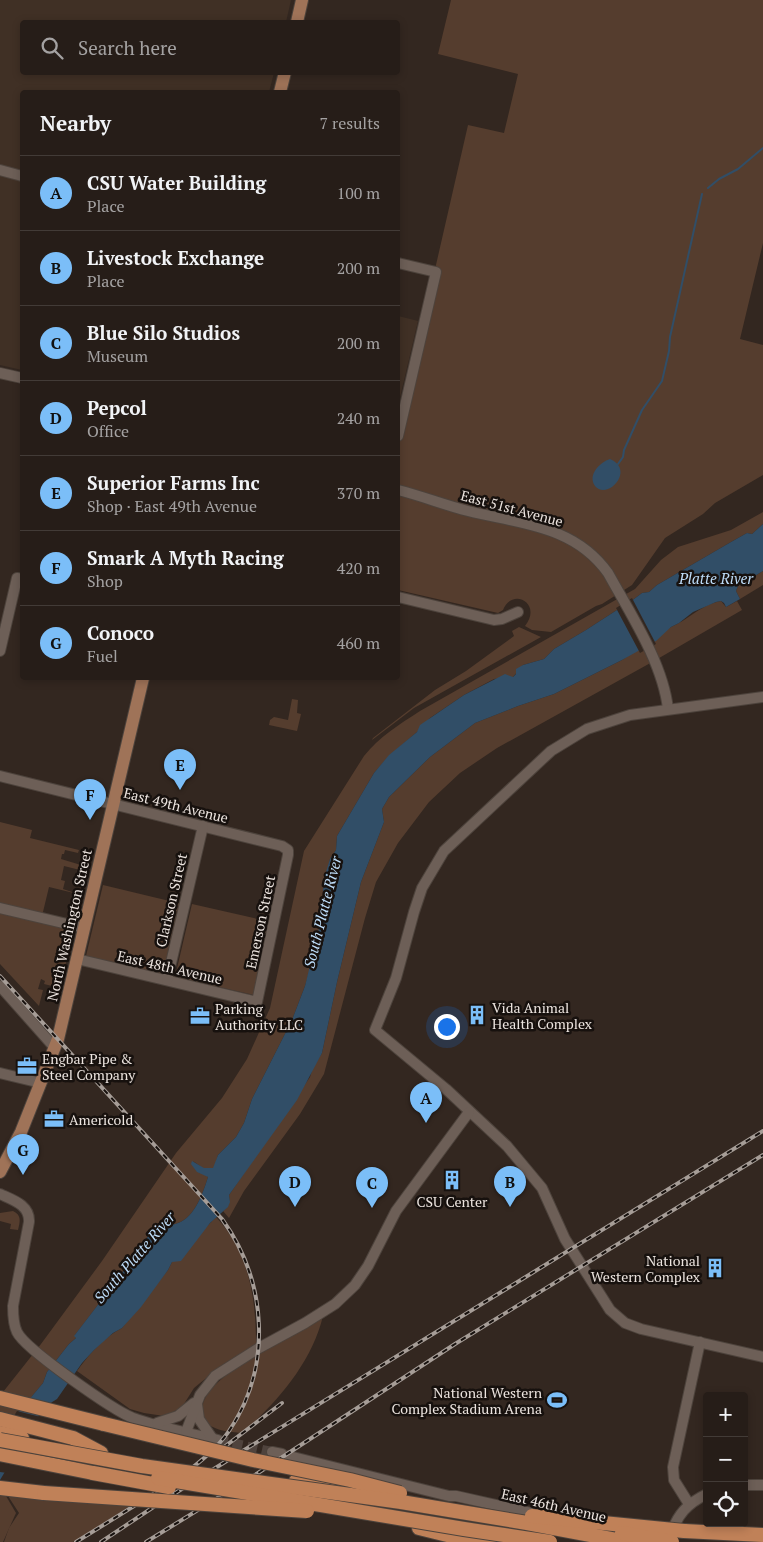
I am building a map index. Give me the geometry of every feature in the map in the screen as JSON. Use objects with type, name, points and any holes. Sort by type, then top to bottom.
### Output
[{"type":"highway","points":[[0,1398],[236,1456],[350,1480],[395,1492]]},
{"type":"highway","points":[[0,1419],[73,1438],[102,1453]]},
{"type":"highway","points":[[0,1433],[102,1453],[287,1480],[395,1492],[671,1542]]},
{"type":"highway","points":[[0,1440],[142,1466],[401,1502],[627,1542]]},
{"type":"highway","points":[[0,1446],[126,1472],[242,1493],[550,1542]]},
{"type":"highway","points":[[0,1454],[60,1467],[242,1500],[503,1542]]},
{"type":"highway","points":[[0,1462],[39,1470],[60,1467]]},
{"type":"highway","points":[[0,1488],[123,1500],[328,1513]]},
{"type":"highway","points":[[528,1515],[684,1531],[763,1535]]},
{"type":"highway","points":[[435,1531],[476,1542]]},
{"type":"main road","points":[[297,20],[302,0]]},
{"type":"main road","points":[[280,90],[284,75]]},
{"type":"main road","name":"North Washington Street","points":[[0,1172],[21,1132],[55,1048],[143,680]]},
{"type":"street","points":[[0,170],[20,175]]},
{"type":"street","points":[[400,263],[436,272],[400,427]]},
{"type":"street","points":[[0,373],[20,378]]},
{"type":"street","name":"East 51st Avenue","points":[[400,491],[466,511],[547,529],[565,536],[592,553],[616,587],[656,663],[665,686],[668,709]]},
{"type":"street","points":[[0,651],[20,578]]},
{"type":"street","points":[[400,597],[494,620],[502,619],[518,612]]},
{"type":"street","points":[[763,698],[668,709],[630,715],[605,722],[569,738],[526,772],[444,851],[422,888],[396,978],[375,1030],[446,1088],[469,1112],[507,1146],[530,1172],[542,1188],[565,1239],[610,1310],[625,1323],[641,1329],[763,1357]]},
{"type":"street","name":"East 49th Avenue","points":[[0,776],[282,846],[287,849]]},
{"type":"street","name":"Clarkson Street","points":[[167,980],[203,826]]},
{"type":"street","name":"Emerson Street","points":[[257,1002],[288,855],[287,849]]},
{"type":"street","points":[[0,908],[84,928]]},
{"type":"street","name":"East 48th Avenue","points":[[77,959],[257,1002]]},
{"type":"street","points":[[0,986],[55,1048]]},
{"type":"street","points":[[0,1073],[41,1082]]},
{"type":"street","points":[[154,1424],[178,1416],[190,1407],[206,1386],[220,1373],[258,1348],[305,1323],[335,1304],[355,1285],[368,1266],[396,1211],[469,1112]]},
{"type":"street","points":[[0,1194],[24,1207],[29,1214],[13,1306],[13,1318],[17,1333],[32,1350],[126,1415],[215,1439],[198,1419],[198,1398]]},
{"type":"street","points":[[689,1504],[674,1480],[673,1467],[700,1342]]},
{"type":"street","points":[[186,1432],[198,1398]]},
{"type":"street","name":"East 46th Avenue","points":[[281,1454],[449,1496],[456,1496],[652,1542]]},
{"type":"street","points":[[748,1485],[763,1485]]},
{"type":"street","name":"East 46th Avenue","points":[[449,1496],[454,1502],[621,1542]]},
{"type":"street","points":[[671,1542],[676,1521],[689,1504],[703,1496]]},
{"type":"shaded area","points":[[0,0],[291,0],[286,20],[20,20],[20,75],[273,75],[270,90],[20,90],[20,370],[0,365]]},
{"type":"shaded area","points":[[451,0],[763,0],[763,243],[740,339],[763,345],[763,475],[715,503],[703,514],[665,538],[632,585],[551,632],[532,630],[525,626],[530,618],[530,611],[528,605],[519,599],[507,603],[503,610],[498,613],[400,590],[400,422],[468,125],[504,133],[518,74],[438,54]]},
{"type":"shaded area","points":[[400,316],[418,321],[400,398]]},
{"type":"shaded area","points":[[763,512],[763,524],[752,534],[747,533],[657,585],[649,592],[642,593],[554,649],[544,659],[523,665],[513,677],[494,679],[464,695],[430,718],[389,756],[374,773],[337,836],[336,850],[330,859],[323,891],[324,908],[305,986],[292,1020],[252,1099],[244,1123],[236,1137],[218,1155],[214,1168],[204,1169],[193,1161],[208,1177],[194,1210],[189,1216],[178,1223],[154,1228],[75,1335],[76,1338],[47,1372],[43,1383],[0,1444],[0,1398],[3,1392],[102,1261],[176,1153],[222,1098],[247,1059],[270,1008],[304,851],[364,756],[383,737],[420,711],[635,589],[661,560],[678,547],[731,530]]},
{"type":"shaded area","points":[[763,571],[763,585],[740,599],[736,591],[738,586]]},
{"type":"shaded area","points":[[721,601],[726,607],[737,601],[742,610],[497,748],[460,773],[429,802],[398,843],[376,882],[324,1074],[300,1114],[244,1191],[229,1218],[223,1211],[229,1204],[229,1195],[310,1077],[313,1067],[322,1053],[361,882],[384,822],[382,809],[389,797],[430,757],[475,723],[554,694],[622,660],[701,609]]},
{"type":"shaded area","points":[[519,627],[541,637],[414,708],[372,740],[435,690],[466,671],[514,636],[512,631]]},
{"type":"shaded area","points":[[292,699],[298,700],[297,713],[301,714],[297,731],[269,725],[270,720],[274,717],[288,720]]},
{"type":"shaded area","points":[[0,822],[32,830],[30,838],[79,850],[78,853],[65,850],[64,854],[62,854],[61,859],[81,865],[80,870],[64,866],[61,880],[65,881],[63,889],[78,894],[80,887],[83,887],[82,895],[49,887],[42,916],[0,906]]},
{"type":"shaded area","points":[[103,885],[182,904],[165,975],[86,956]]},
{"type":"shaded area","points":[[192,904],[271,922],[254,995],[175,977]]},
{"type":"shaded area","points":[[0,912],[74,929],[60,988],[44,984],[45,981],[41,979],[38,989],[43,990],[39,1006],[0,964]]},
{"type":"shaded area","points":[[13,1211],[19,1217],[18,1230],[10,1229],[11,1224],[0,1221],[0,1213]]},
{"type":"shaded area","points":[[216,1217],[236,1245],[243,1260],[252,1293],[256,1344],[222,1365],[194,1388],[179,1409],[164,1416],[130,1409],[77,1371],[97,1346],[122,1328],[168,1270],[172,1262]]},
{"type":"shaded area","points":[[323,1316],[318,1333],[302,1365],[268,1409],[242,1433],[221,1430],[208,1423],[203,1414],[204,1401],[214,1387],[230,1372],[271,1344]]},
{"type":"shaded area","points":[[0,1495],[6,1496],[16,1513],[3,1542],[0,1542]]},
{"type":"shaded area","points":[[8,1496],[132,1505],[73,1542],[4,1542],[9,1528],[19,1513]]},
{"type":"water","points":[[610,459],[617,464],[620,476],[612,487],[600,490],[593,482],[594,473],[602,463]]},
{"type":"water","name":"Platte River","points":[[763,524],[763,571],[738,586],[736,591],[740,599],[726,607],[721,601],[693,612],[671,627],[656,641],[622,660],[554,694],[475,723],[430,757],[389,797],[382,809],[384,822],[361,882],[322,1053],[297,1100],[229,1195],[230,1202],[228,1207],[210,1223],[181,1261],[172,1262],[141,1307],[122,1328],[113,1333],[82,1363],[57,1399],[49,1404],[38,1417],[0,1480],[0,1443],[17,1414],[43,1383],[47,1372],[76,1338],[74,1336],[154,1228],[178,1223],[189,1216],[194,1210],[208,1177],[197,1172],[191,1164],[192,1161],[204,1168],[213,1168],[218,1155],[236,1137],[244,1123],[252,1099],[292,1020],[305,986],[324,908],[323,891],[325,875],[330,859],[336,850],[337,836],[374,773],[389,755],[417,732],[420,725],[464,695],[505,674],[513,677],[516,674],[516,669],[544,659],[554,649],[642,593],[649,592],[657,585],[747,533],[752,534]]},
{"type":"pier","points":[[632,598],[656,644],[640,653],[616,608]]},
{"type":"pier","points":[[17,1411],[41,1417],[7,1473],[0,1472],[0,1438]]},
{"type":"waterway","points":[[708,188],[719,179],[738,169],[763,148]]},
{"type":"waterway","points":[[618,464],[623,457],[624,450],[642,410],[662,381],[702,194]]},
{"type":"tunnel","points":[[218,1440],[272,1452]]},
{"type":"railway","points":[[0,976],[222,1219],[237,1243],[248,1269],[256,1296],[259,1324],[258,1352],[253,1379],[243,1406],[224,1438],[179,1478]]},
{"type":"railway","points":[[101,1542],[241,1452],[763,1131]]},
{"type":"railway","points":[[146,1542],[258,1473],[455,1344],[763,1155]]},
{"type":"railway","points":[[215,1454],[282,1403]]},
{"type":"railway","points":[[76,1542],[184,1475]]},
{"type":"place","name":"Superior Farms Inc","points":[[180,790]]},
{"type":"place","name":"Smark A Myth Racing","points":[[90,820]]},
{"type":"place","name":"Vida Animal Health Complex","points":[[477,1015]]},
{"type":"place","name":"Parking Authority LLC","points":[[200,1016]]},
{"type":"place","name":"Engbar Pipe & Steel Company","points":[[27,1066]]},
{"type":"place","name":"Americold","points":[[54,1119]]},
{"type":"place","name":"CSU Water Building","points":[[426,1123]]},
{"type":"place","name":"Conoco","points":[[23,1175]]},
{"type":"place","name":"CSU Center","points":[[452,1180]]},
{"type":"place","name":"Pepcol","points":[[295,1207]]},
{"type":"place","name":"Livestock Exchange","points":[[510,1207]]},
{"type":"place","name":"Blue Silo Studios","points":[[372,1208]]},
{"type":"place","name":"National Western Complex","points":[[715,1268]]},
{"type":"place","name":"National Western Complex Stadium Arena","points":[[557,1400]]},
{"type":"water label","name":"South Platte River","points":[[322,912]]},
{"type":"water label","name":"South Platte River","points":[[134,1257]]}]
